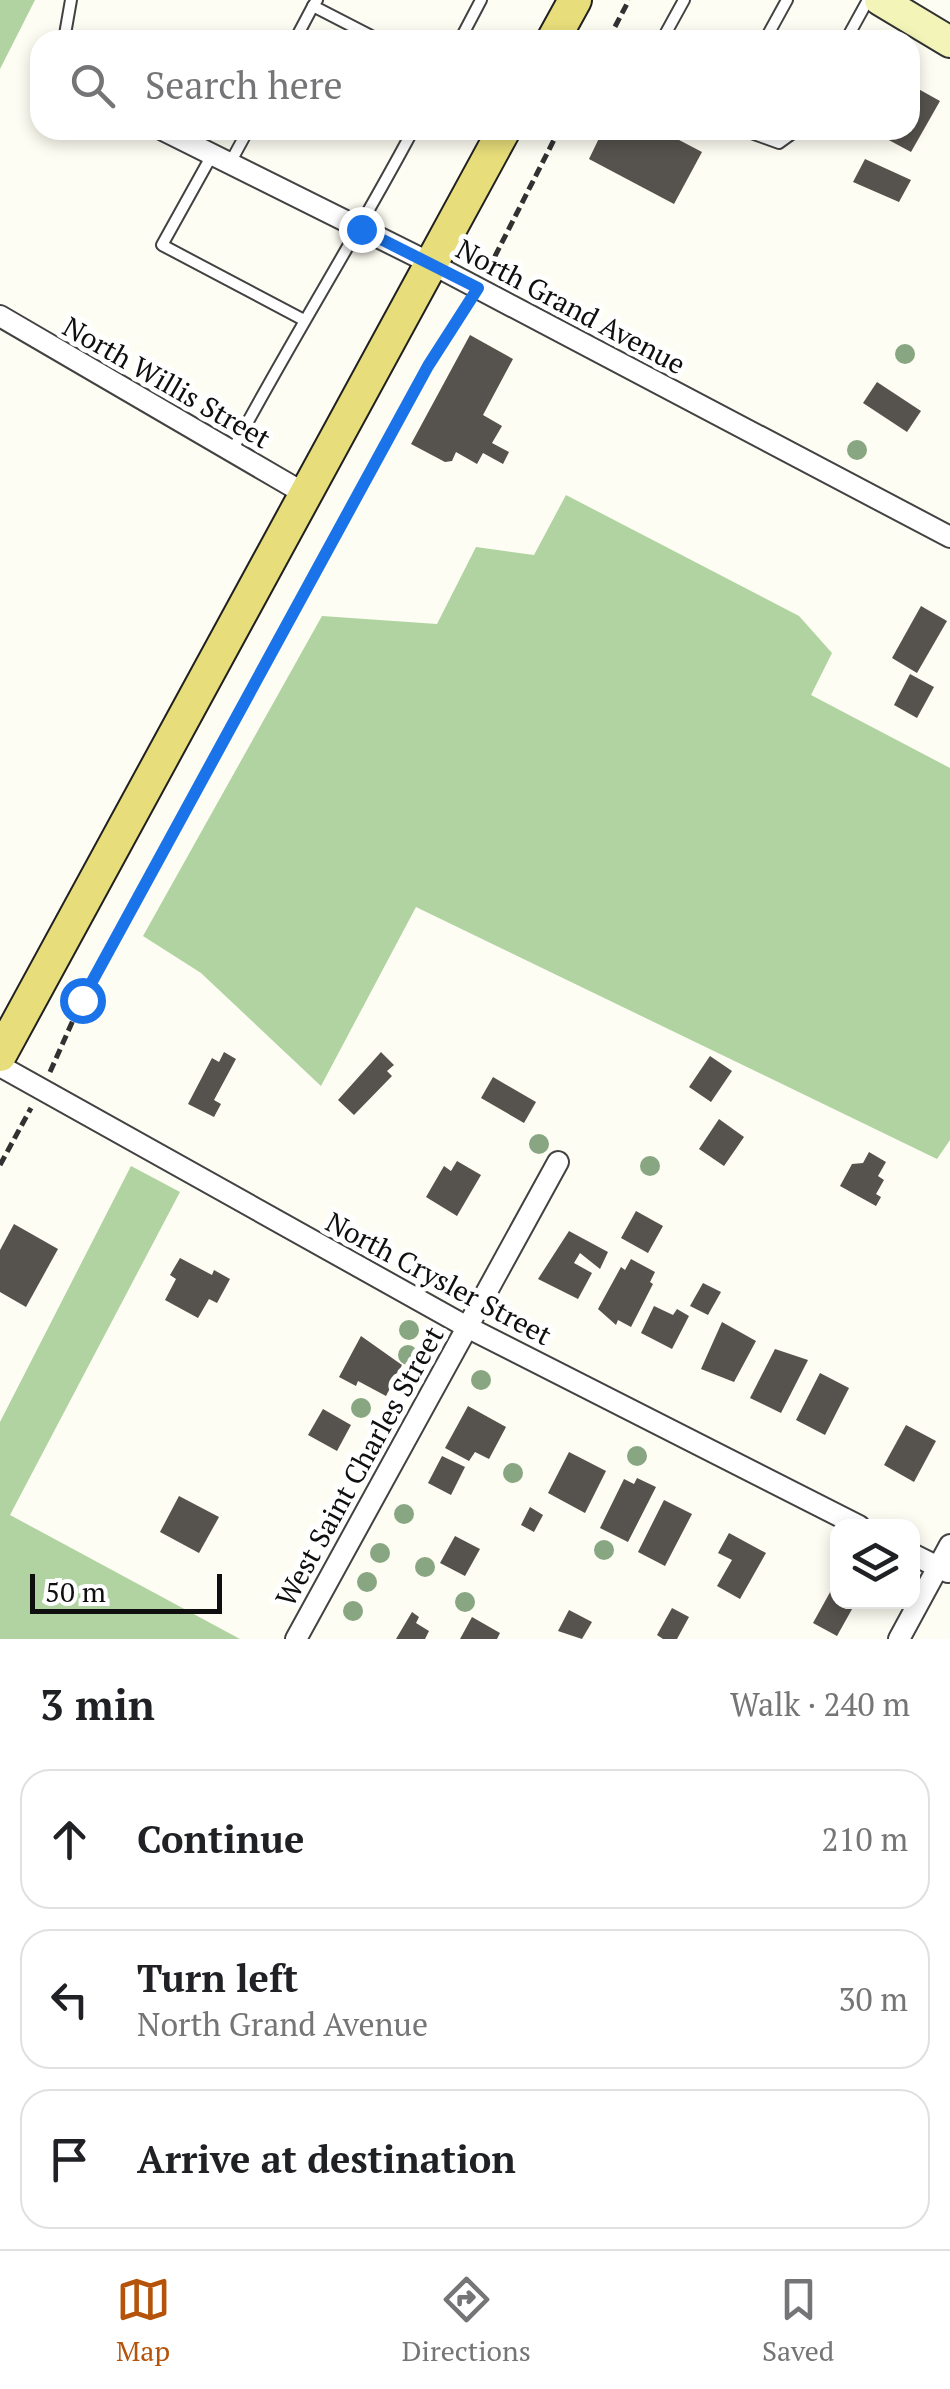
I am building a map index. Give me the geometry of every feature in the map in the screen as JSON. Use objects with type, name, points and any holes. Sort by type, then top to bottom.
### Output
[{"type":"main road","points":[[880,0],[950,42]]},
{"type":"main road","points":[[0,1055],[499,140]]},
{"type":"street","name":"North Grand Avenue","points":[[183,140],[432,264],[950,537]]},
{"type":"street","name":"North Willis Street","points":[[0,316],[307,495]]},
{"type":"street","name":"North Crysler Street","points":[[0,1066],[467,1327],[844,1519]]},
{"type":"street","name":"West Saint Charles Street","points":[[296,1639],[558,1162]]},
{"type":"street","points":[[899,1639],[944,1570],[950,1545]]},
{"type":"street","points":[[920,1558],[944,1570]]},
{"type":"lane","points":[[66,30],[71,0]]},
{"type":"lane","points":[[668,30],[684,0]]},
{"type":"lane","points":[[770,0],[785,3],[770,30]]},
{"type":"lane","points":[[852,30],[868,0]]},
{"type":"lane","points":[[464,30],[476,2]]},
{"type":"lane","points":[[301,30],[315,3],[361,30]]},
{"type":"lane","points":[[239,140],[221,159],[162,245],[302,319]]},
{"type":"lane","points":[[231,452],[302,319],[361,229],[408,140]]},
{"type":"path","points":[[614,30],[630,0]]},
{"type":"path","points":[[0,1165],[91,983],[428,366],[478,288],[554,140]]},
{"type":"green space","points":[[0,0],[35,0],[0,69]]},
{"type":"green space","points":[[566,495],[799,616],[832,653],[811,695],[950,768],[950,1140],[937,1159],[416,907],[321,1086],[201,973],[143,936],[322,616],[437,624],[476,547],[534,555]]},
{"type":"green space","points":[[131,1166],[180,1192],[10,1515],[240,1639],[0,1639],[0,1422]]},
{"type":"building","points":[[920,90],[940,101],[920,136]]},
{"type":"building","points":[[598,140],[679,140],[702,152],[674,204],[589,159]]},
{"type":"building","points":[[889,140],[918,140],[911,152]]},
{"type":"building","points":[[865,159],[911,180],[899,202],[853,182]]},
{"type":"building","points":[[470,335],[513,359],[483,415],[502,426],[492,443],[509,452],[503,464],[483,453],[477,464],[456,452],[452,461],[445,462],[411,444]]},
{"type":"building","points":[[877,382],[921,411],[907,432],[863,403]]},
{"type":"building","points":[[921,606],[947,621],[917,673],[892,658]]},
{"type":"building","points":[[910,674],[934,687],[917,718],[894,705]]},
{"type":"building","points":[[224,1052],[236,1059],[214,1100],[221,1104],[214,1117],[188,1104],[212,1058],[219,1062]]},
{"type":"building","points":[[381,1052],[394,1065],[387,1071],[392,1076],[354,1115],[338,1100]]},
{"type":"building","points":[[710,1056],[732,1071],[711,1102],[689,1087]]},
{"type":"building","points":[[493,1077],[536,1102],[524,1123],[481,1098]]},
{"type":"building","points":[[719,1119],[744,1137],[724,1166],[699,1149]]},
{"type":"building","points":[[869,1152],[886,1162],[878,1176],[884,1180],[876,1194],[881,1197],[876,1206],[840,1186],[852,1164],[863,1163]]},
{"type":"building","points":[[457,1161],[481,1175],[457,1216],[426,1197],[444,1166],[451,1171]]},
{"type":"building","points":[[636,1211],[663,1226],[648,1253],[621,1238]]},
{"type":"building","points":[[14,1224],[58,1249],[26,1307],[0,1292],[0,1250]]},
{"type":"building","points":[[569,1231],[608,1252],[600,1269],[580,1253],[574,1263],[592,1273],[578,1299],[538,1279]]},
{"type":"building","points":[[180,1258],[212,1275],[214,1270],[230,1279],[217,1303],[209,1299],[198,1318],[165,1300],[176,1279],[170,1275]]},
{"type":"building","points":[[631,1259],[655,1272],[631,1327],[618,1320],[616,1325],[598,1309],[621,1267],[625,1270]]},
{"type":"building","points":[[703,1283],[721,1292],[708,1315],[690,1306]]},
{"type":"building","points":[[654,1306],[673,1315],[677,1309],[689,1316],[672,1349],[641,1333]]},
{"type":"building","points":[[722,1322],[756,1341],[734,1382],[701,1369]]},
{"type":"building","points":[[361,1336],[402,1365],[386,1396],[358,1381],[356,1386],[339,1377]]},
{"type":"building","points":[[775,1349],[808,1360],[781,1413],[750,1398]]},
{"type":"building","points":[[820,1373],[849,1388],[825,1435],[796,1420]]},
{"type":"building","points":[[468,1406],[506,1427],[489,1459],[475,1452],[469,1461],[445,1448]]},
{"type":"building","points":[[323,1409],[351,1425],[337,1451],[308,1435]]},
{"type":"building","points":[[906,1425],[936,1441],[914,1482],[884,1465]]},
{"type":"building","points":[[569,1452],[606,1471],[585,1513],[548,1493]]},
{"type":"building","points":[[442,1456],[465,1467],[451,1495],[428,1483]]},
{"type":"building","points":[[637,1478],[656,1487],[628,1542],[600,1528],[624,1479],[634,1484]]},
{"type":"building","points":[[179,1496],[219,1517],[199,1553],[160,1532]]},
{"type":"building","points":[[664,1500],[692,1514],[665,1566],[638,1552]]},
{"type":"building","points":[[530,1507],[543,1515],[534,1532],[521,1525]]},
{"type":"building","points":[[729,1533],[766,1553],[740,1599],[717,1586],[732,1560],[718,1553]]},
{"type":"building","points":[[455,1536],[480,1549],[465,1576],[440,1563]]},
{"type":"building","points":[[830,1592],[830,1609],[852,1609],[837,1636],[813,1623]]},
{"type":"building","points":[[672,1608],[689,1617],[677,1639],[663,1639],[657,1635]]},
{"type":"building","points":[[569,1610],[592,1622],[582,1639],[558,1631]]},
{"type":"building","points":[[412,1612],[419,1617],[416,1623],[429,1631],[425,1639],[396,1639]]},
{"type":"building","points":[[472,1617],[500,1633],[497,1639],[460,1639]]},
{"type":"route","points":[[82,1000],[428,366],[456,328],[478,288],[361,229]]}]
